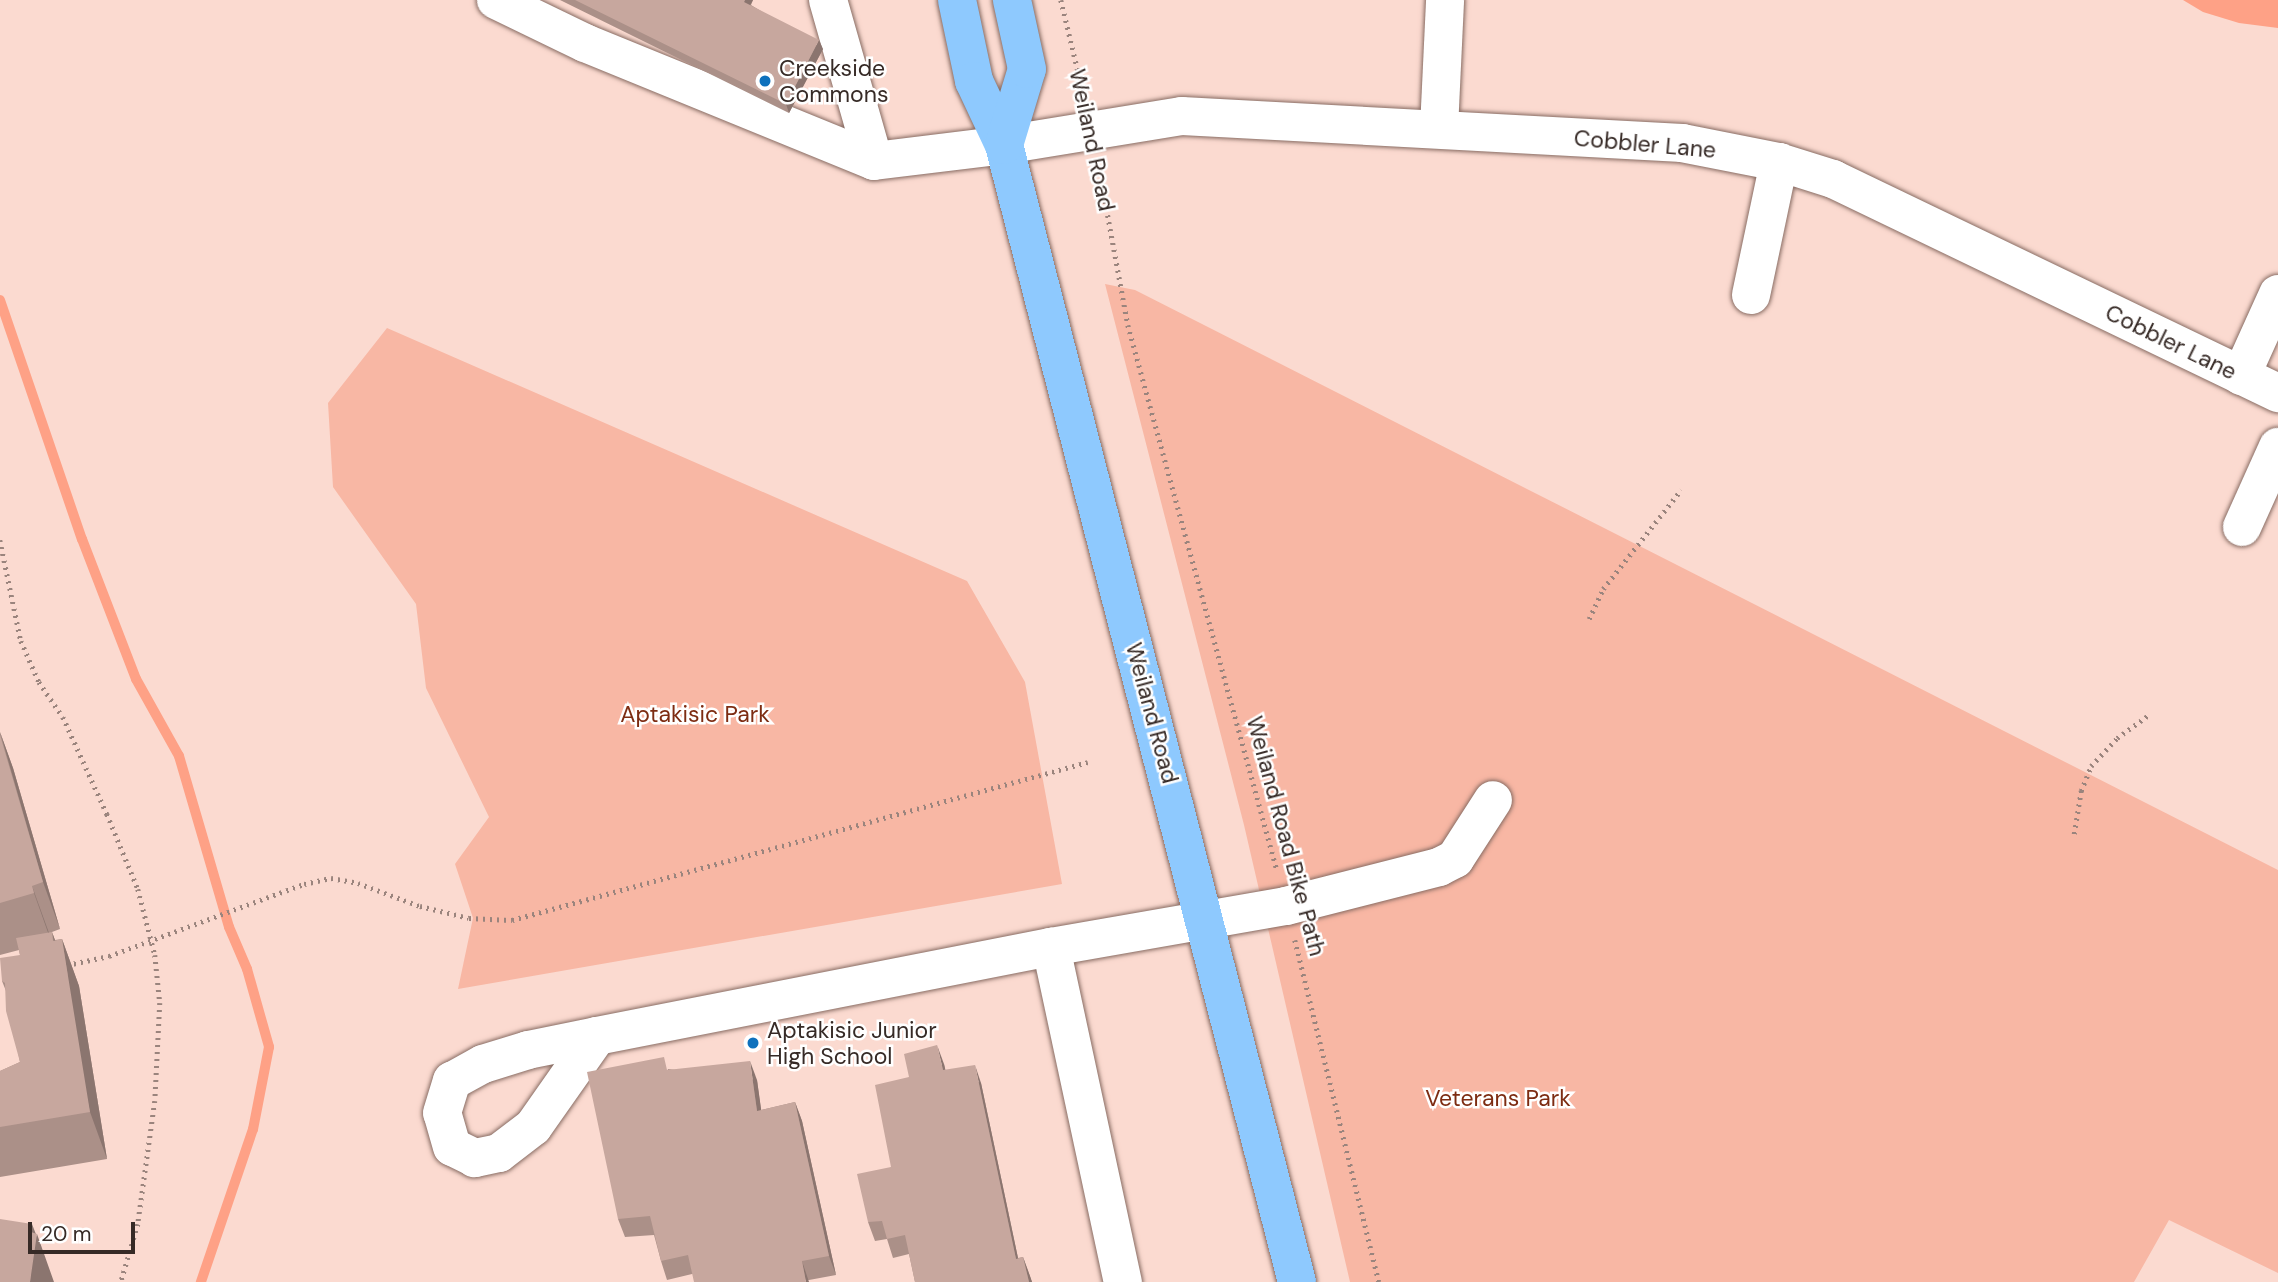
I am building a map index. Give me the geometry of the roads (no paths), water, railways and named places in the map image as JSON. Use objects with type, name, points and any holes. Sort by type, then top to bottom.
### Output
[{"type":"main road","name":"Weiland Road","points":[[957,0],[974,80],[1004,145],[1297,1282]]},
{"type":"main road","points":[[1004,145],[1027,69],[1012,0]]},
{"type":"street","points":[[496,0],[584,43],[874,161]]},
{"type":"street","points":[[828,0],[874,161]]},
{"type":"street","points":[[1439,129],[1445,0]]},
{"type":"street","name":"Cobbler Lane","points":[[874,161],[1004,145],[1182,116],[1682,143],[1779,162],[1833,179],[2278,393]]},
{"type":"street","points":[[1751,295],[1779,162]]},
{"type":"street","points":[[2241,376],[2278,295]]},
{"type":"street","points":[[2242,527],[2278,447]]},
{"type":"street","points":[[597,1036],[1051,947],[1286,906],[1439,867],[1455,859],[1493,800]]},
{"type":"street","points":[[1051,947],[1123,1282]]},
{"type":"waterway","points":[[0,300],[82,539],[136,679],[179,756],[229,927],[247,969],[269,1047],[253,1129],[201,1282]]},
{"type":"place","name":"Creekside Commons","points":[[765,81]]},
{"type":"place","name":"Aptakisic Junior High School","points":[[753,1043]]},
{"type":"park label","name":"Aptakisic Park","points":[[695,714]]},
{"type":"park label","name":"Veterans Park","points":[[1498,1098]]}]
